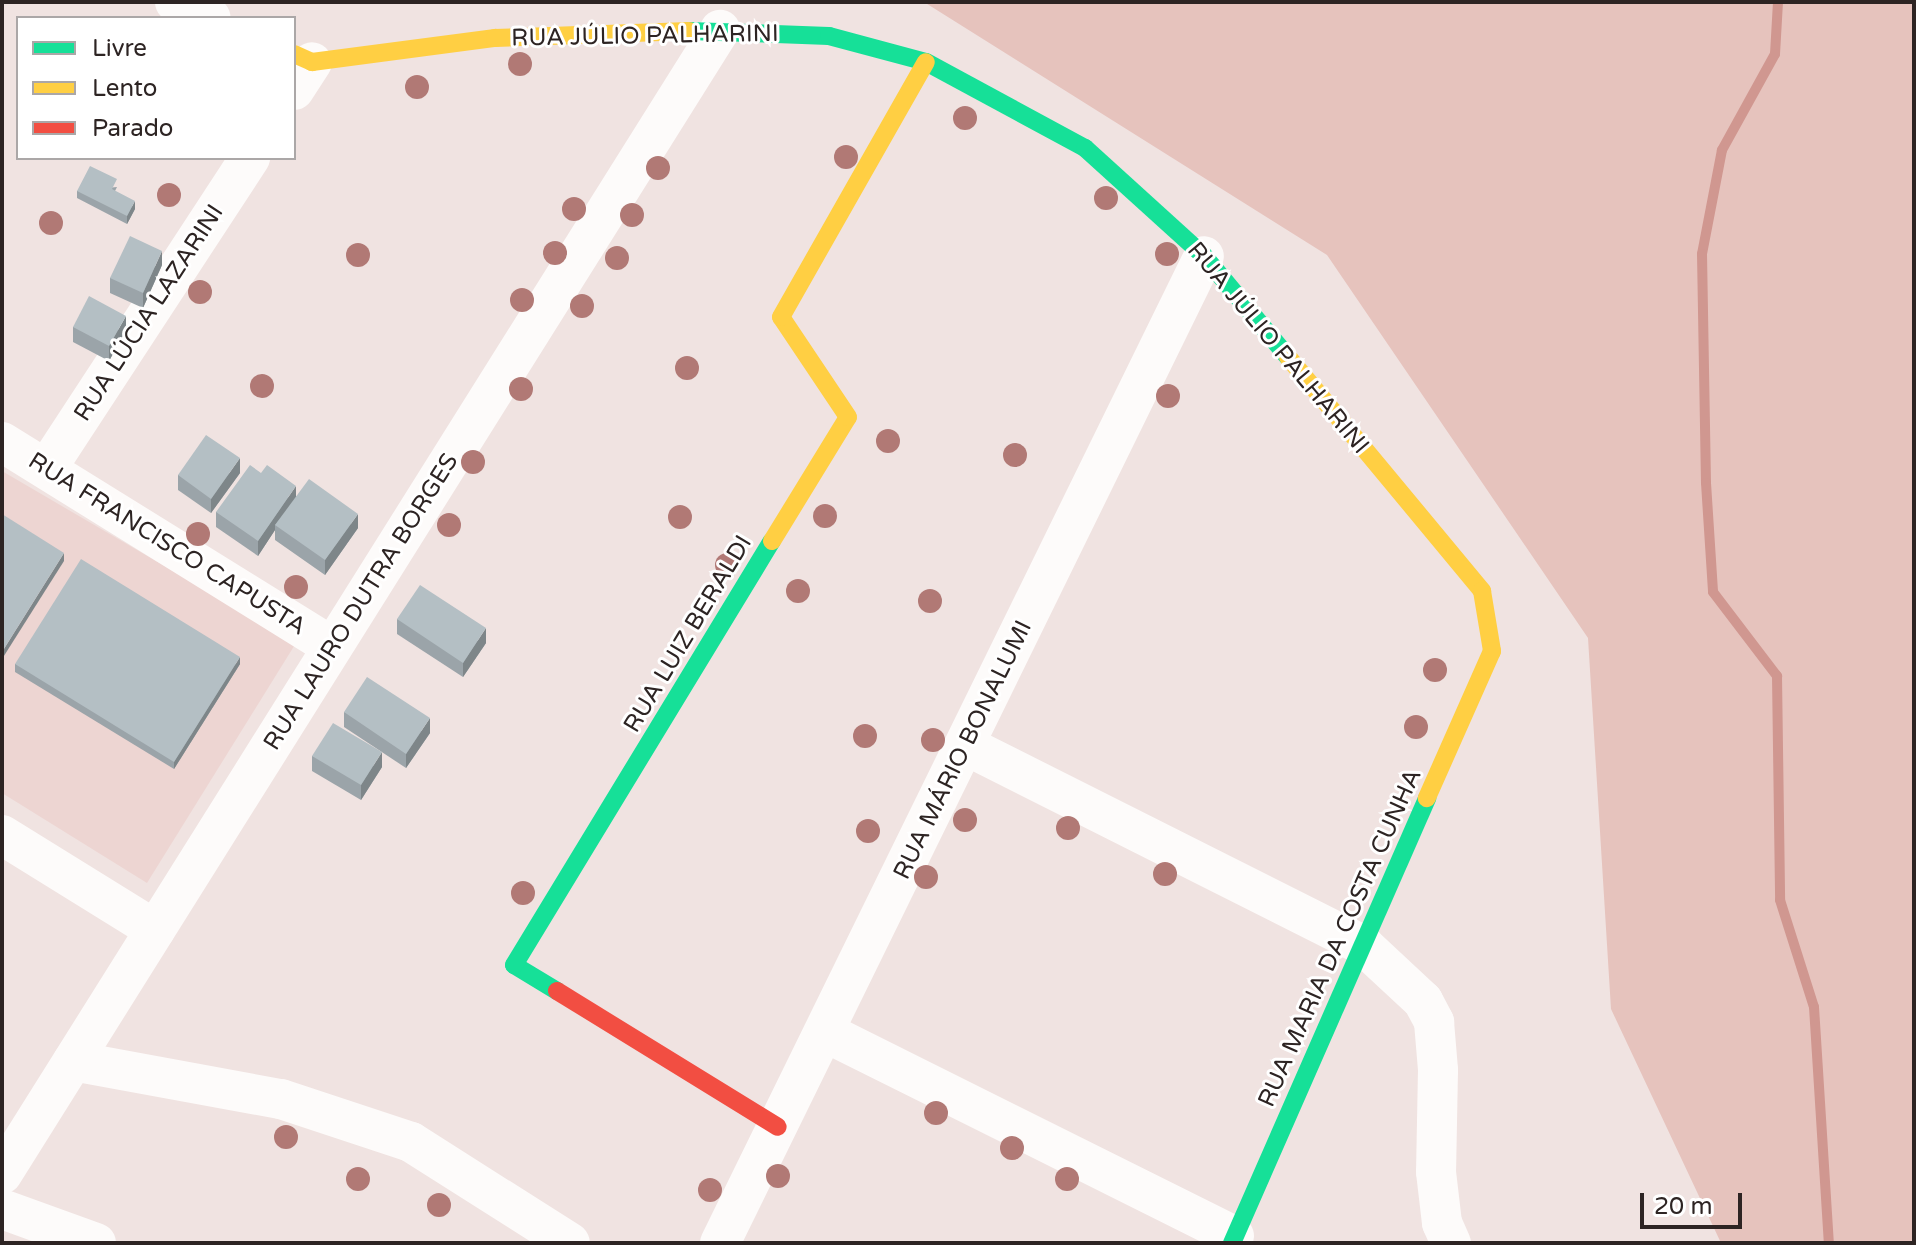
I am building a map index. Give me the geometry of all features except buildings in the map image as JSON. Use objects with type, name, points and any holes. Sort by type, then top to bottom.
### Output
[{"type":"street","points":[[175,2],[206,16]]},
{"type":"street","name":"RUA JÚLIO PALHARINI","points":[[300,69],[495,38],[720,30],[829,36],[926,62],[1085,148],[1204,256],[1482,591],[1492,651]]},
{"type":"street","name":"RUA LAURO DUTRA BORGES","points":[[2,1174],[720,30]]},
{"type":"street","name":"RUA LUIZ BERALDI","points":[[778,1127],[514,965],[848,417],[781,317],[926,62]]},
{"type":"street","name":"RUA LÚCIA LAZARINI","points":[[47,468],[249,160]]},
{"type":"street","name":"RUA MÁRIO BONALUMI","points":[[720,1243],[1204,256]]},
{"type":"street","name":"RUA FRANCISCO CAPUSTA","points":[[2,442],[332,647]]},
{"type":"street","name":"RUA MARIA DA COSTA CUNHA","points":[[1233,1240],[1492,651]]},
{"type":"street","points":[[965,745],[1364,946],[1423,1001],[1434,1022],[1436,1172],[1442,1223],[1451,1243]]},
{"type":"street","points":[[2,835],[155,930]]},
{"type":"street","points":[[825,1032],[1233,1240]]},
{"type":"street","points":[[73,1061],[281,1099],[411,1142],[570,1243]]},
{"type":"street","points":[[2,1209],[96,1243]]},
{"type":"shaded area","points":[[924,2],[1914,2],[1914,1243],[1721,1243],[1611,1009],[1588,638],[1327,255]]},
{"type":"shaded area","points":[[2,471],[296,643],[147,883],[2,793]]},
{"type":"waterway","points":[[1778,2],[1775,54],[1722,150],[1702,254],[1706,483],[1713,592],[1777,676],[1780,900],[1814,1007],[1829,1243]]},
{"type":"traffic: fast","points":[[689,31],[829,36],[926,62],[1085,148],[1204,256],[1288,357]]},
{"type":"traffic: fast","points":[[557,991],[514,965],[772,541]]},
{"type":"traffic: fast","points":[[1232,1243],[1427,798]]},
{"type":"traffic: slow","points":[[296,55],[312,62],[495,38],[689,31]]},
{"type":"traffic: slow","points":[[772,541],[848,417],[781,317],[926,62]]},
{"type":"traffic: slow","points":[[1288,357],[1482,591],[1492,651],[1427,798]]},
{"type":"traffic: jam","points":[[557,991],[778,1127]]}]
